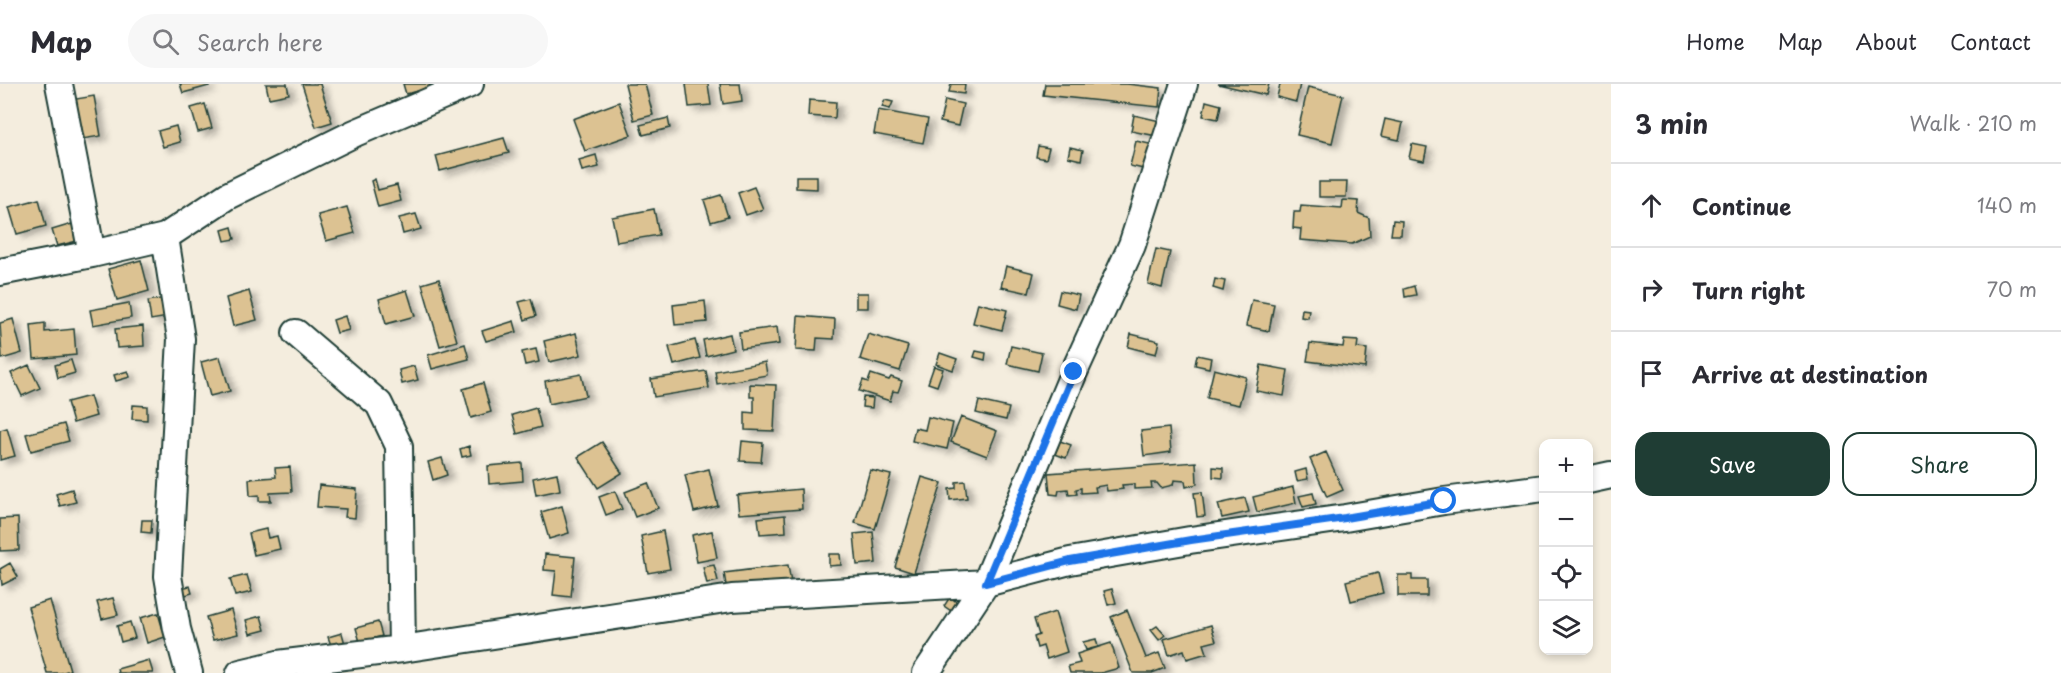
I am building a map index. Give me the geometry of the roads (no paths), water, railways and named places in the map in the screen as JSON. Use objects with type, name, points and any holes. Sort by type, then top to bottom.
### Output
[{"type":"street","points":[[59,84],[92,254]]},
{"type":"street","points":[[0,272],[165,237],[227,195],[355,133],[470,84]]},
{"type":"street","points":[[926,673],[986,583],[1074,372],[1132,245],[1184,84]]},
{"type":"street","points":[[165,237],[181,339],[168,576],[177,629],[189,673]]},
{"type":"street","points":[[296,333],[379,404],[399,446],[402,649]]},
{"type":"street","points":[[1593,479],[1611,475]]},
{"type":"street","points":[[240,673],[278,664],[402,649],[732,598],[986,583],[1070,561],[1191,540],[1539,489]]}]
